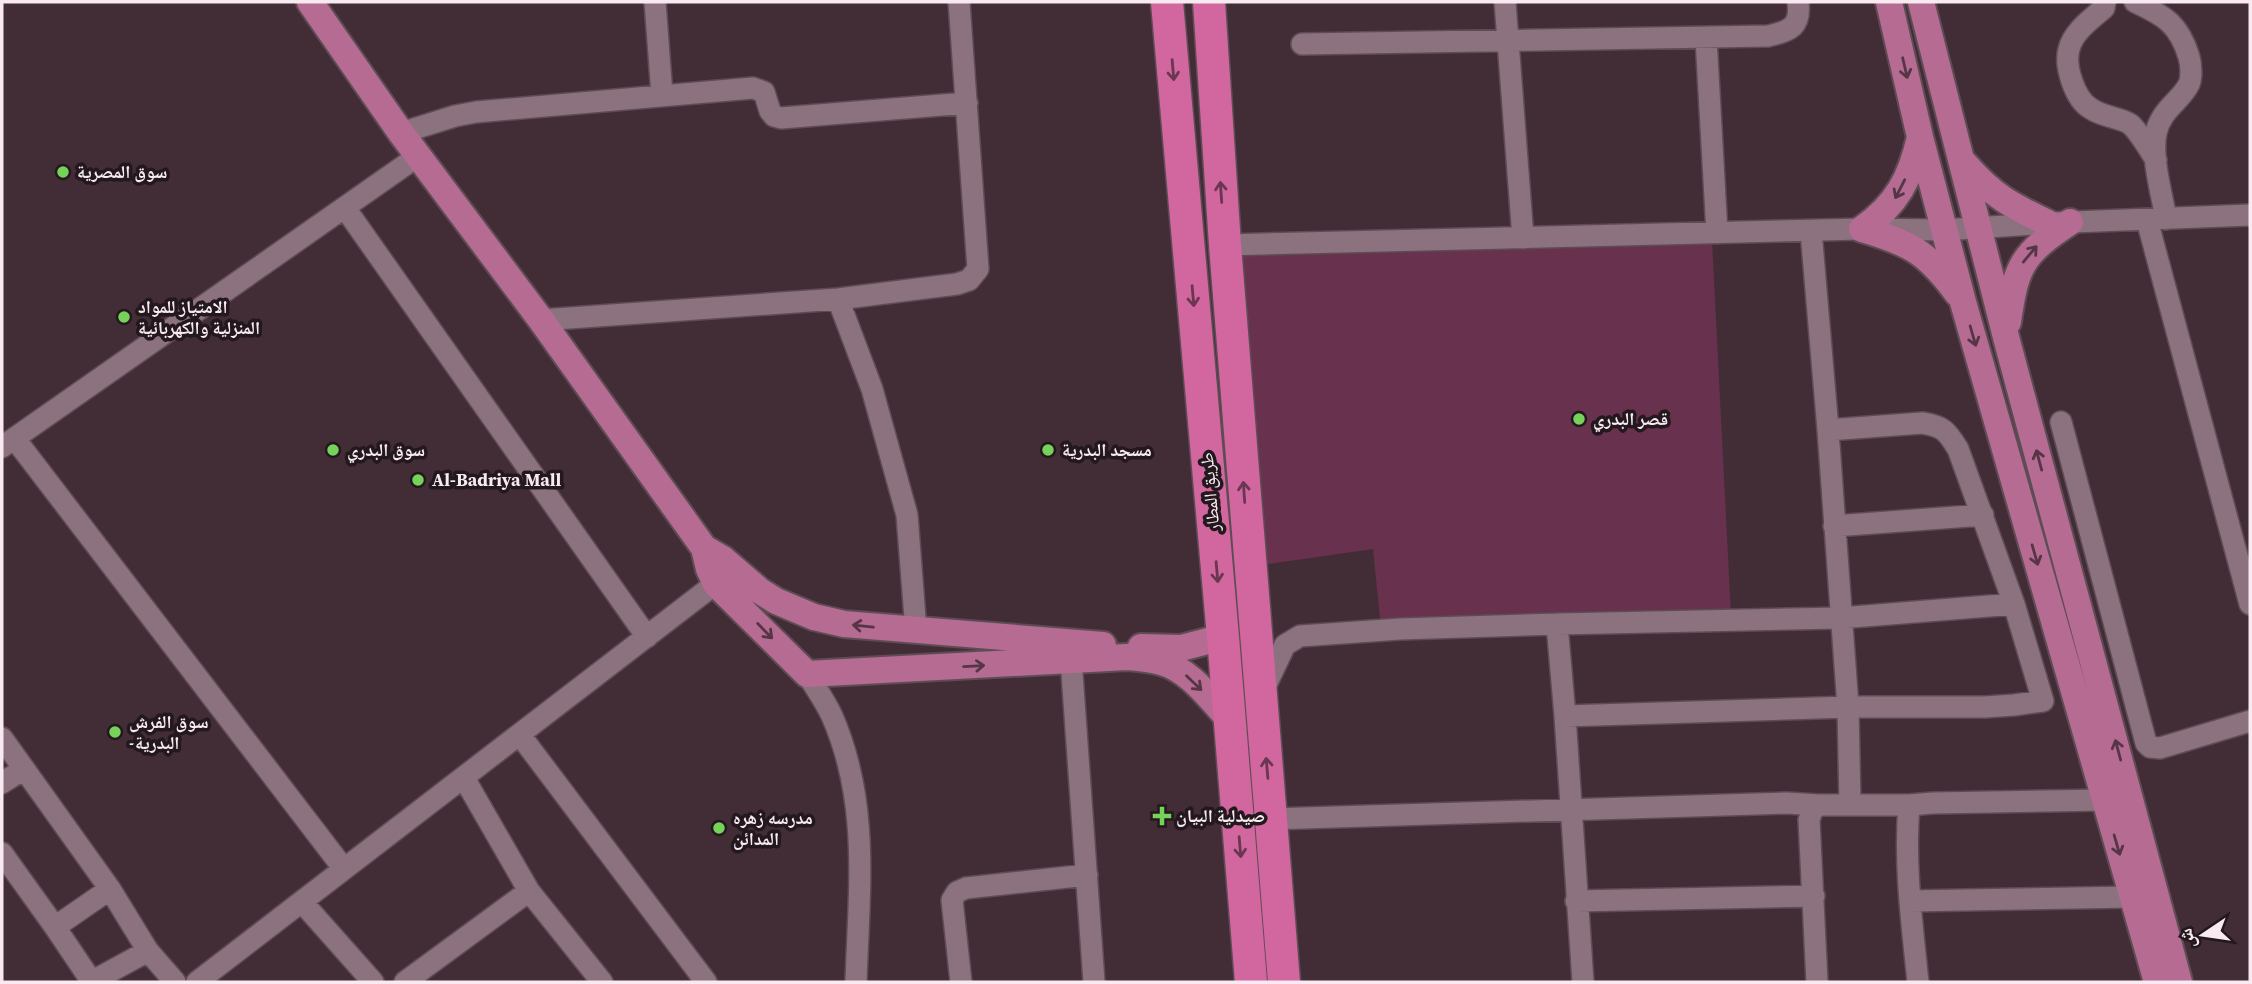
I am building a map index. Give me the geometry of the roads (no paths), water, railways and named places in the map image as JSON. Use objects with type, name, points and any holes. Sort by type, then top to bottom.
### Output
[{"type":"highway","name":"طريق المطار","points":[[1167,2],[1251,982]]},
{"type":"highway","name":"طريق المطار","points":[[1209,2],[1225,245],[1284,982]]},
{"type":"main road","points":[[310,2],[401,133],[541,320],[704,548],[723,559],[725,576],[807,674],[1070,652],[1181,648],[1223,637]]},
{"type":"main road","points":[[1889,2],[1963,302],[2157,982]]},
{"type":"main road","points":[[1920,2],[2007,341],[2179,982]]},
{"type":"main road","points":[[1862,229],[1891,206],[1915,160],[1920,136]]},
{"type":"main road","points":[[1960,158],[1998,198],[2059,222],[2035,246],[2020,268],[2011,293],[2007,341]]},
{"type":"main road","points":[[1862,229],[1916,249],[1937,268],[1963,302]]},
{"type":"main road","points":[[725,576],[814,617],[844,624],[1160,661],[1177,668],[1190,678],[1230,720]]},
{"type":"street","points":[[655,2],[662,95]]},
{"type":"street","points":[[541,320],[838,299],[957,284],[969,280],[978,269],[959,2]]},
{"type":"street","points":[[1505,2],[1523,237]]},
{"type":"street","points":[[1302,44],[1768,36],[1784,33],[1794,25],[1799,16],[1798,2]]},
{"type":"street","points":[[2105,2],[2104,8],[2082,27],[2068,50],[2071,82],[2086,107],[2103,116],[2131,124],[2147,144],[2157,163]]},
{"type":"street","points":[[2135,2],[2171,22],[2184,38],[2191,64],[2189,83],[2164,114],[2156,131],[2156,219],[2250,604]]},
{"type":"street","points":[[1706,38],[1717,233]]},
{"type":"street","points":[[401,133],[476,112],[759,89],[764,92],[770,111],[781,118],[967,103]]},
{"type":"street","points":[[345,869],[8,443],[418,156]]},
{"type":"street","points":[[345,208],[647,637]]},
{"type":"street","points":[[1225,245],[1862,229],[1944,230],[2059,222],[2250,215]]},
{"type":"street","points":[[1811,231],[1848,707],[1850,805]]},
{"type":"street","points":[[838,299],[872,389],[907,515],[916,631]]},
{"type":"street","points":[[2061,422],[2146,743],[2150,747],[2160,748],[2250,721]]},
{"type":"street","points":[[1828,430],[1922,423],[1937,425],[1948,433],[1958,449],[1983,515],[2014,604],[2043,701]]},
{"type":"street","points":[[1835,526],[1983,515]]},
{"type":"street","points":[[197,982],[725,576]]},
{"type":"street","points":[[1260,697],[1281,651],[1290,640],[1300,636],[1399,629],[1840,618],[2014,604]]},
{"type":"street","points":[[1557,624],[1583,982]]},
{"type":"street","points":[[1070,652],[1094,982]]},
{"type":"street","points":[[807,674],[831,713],[856,793],[860,836],[856,982]]},
{"type":"street","points":[[1565,716],[1848,707],[1985,707],[2076,699]]},
{"type":"street","points":[[520,735],[706,982]]},
{"type":"street","points":[[2,738],[110,889],[148,951],[175,982]]},
{"type":"street","points":[[2,783],[24,769]]},
{"type":"street","points":[[464,778],[529,891],[603,982]]},
{"type":"street","points":[[1271,819],[1787,803],[1909,805],[2104,800]]},
{"type":"street","points":[[1817,982],[1809,826],[1812,811],[1818,805]]},
{"type":"street","points":[[1909,805],[1907,829],[1910,901],[1918,982]]},
{"type":"street","points":[[2,853],[91,982],[148,951]]},
{"type":"street","points":[[961,982],[952,900],[957,892],[966,888],[1087,875]]},
{"type":"street","points":[[55,927],[110,889]]},
{"type":"street","points":[[405,982],[529,891]]},
{"type":"street","points":[[1576,901],[1814,896]]},
{"type":"street","points":[[1910,901],[2132,897]]},
{"type":"street","points":[[302,902],[373,982]]},
{"type":"place","name":"سوق المصرية","points":[[63,172]]},
{"type":"place","name":"الامتياز للمواد المنزلية والكهربائية","points":[[124,317]]},
{"type":"place","name":"قصر البدري","points":[[1579,419]]},
{"type":"place","name":"سوق البدري","points":[[333,450]]},
{"type":"place","name":"مسجد البدرية","points":[[1048,450]]},
{"type":"place","name":"Al-Badriya Mall","points":[[418,480]]},
{"type":"place","name":"سوق الفرش -البدرية","points":[[115,732]]},
{"type":"place","name":"صيدلية البيان","points":[[1162,816]]},
{"type":"place","name":"مدرسه زهره المدائن","points":[[719,828]]}]
